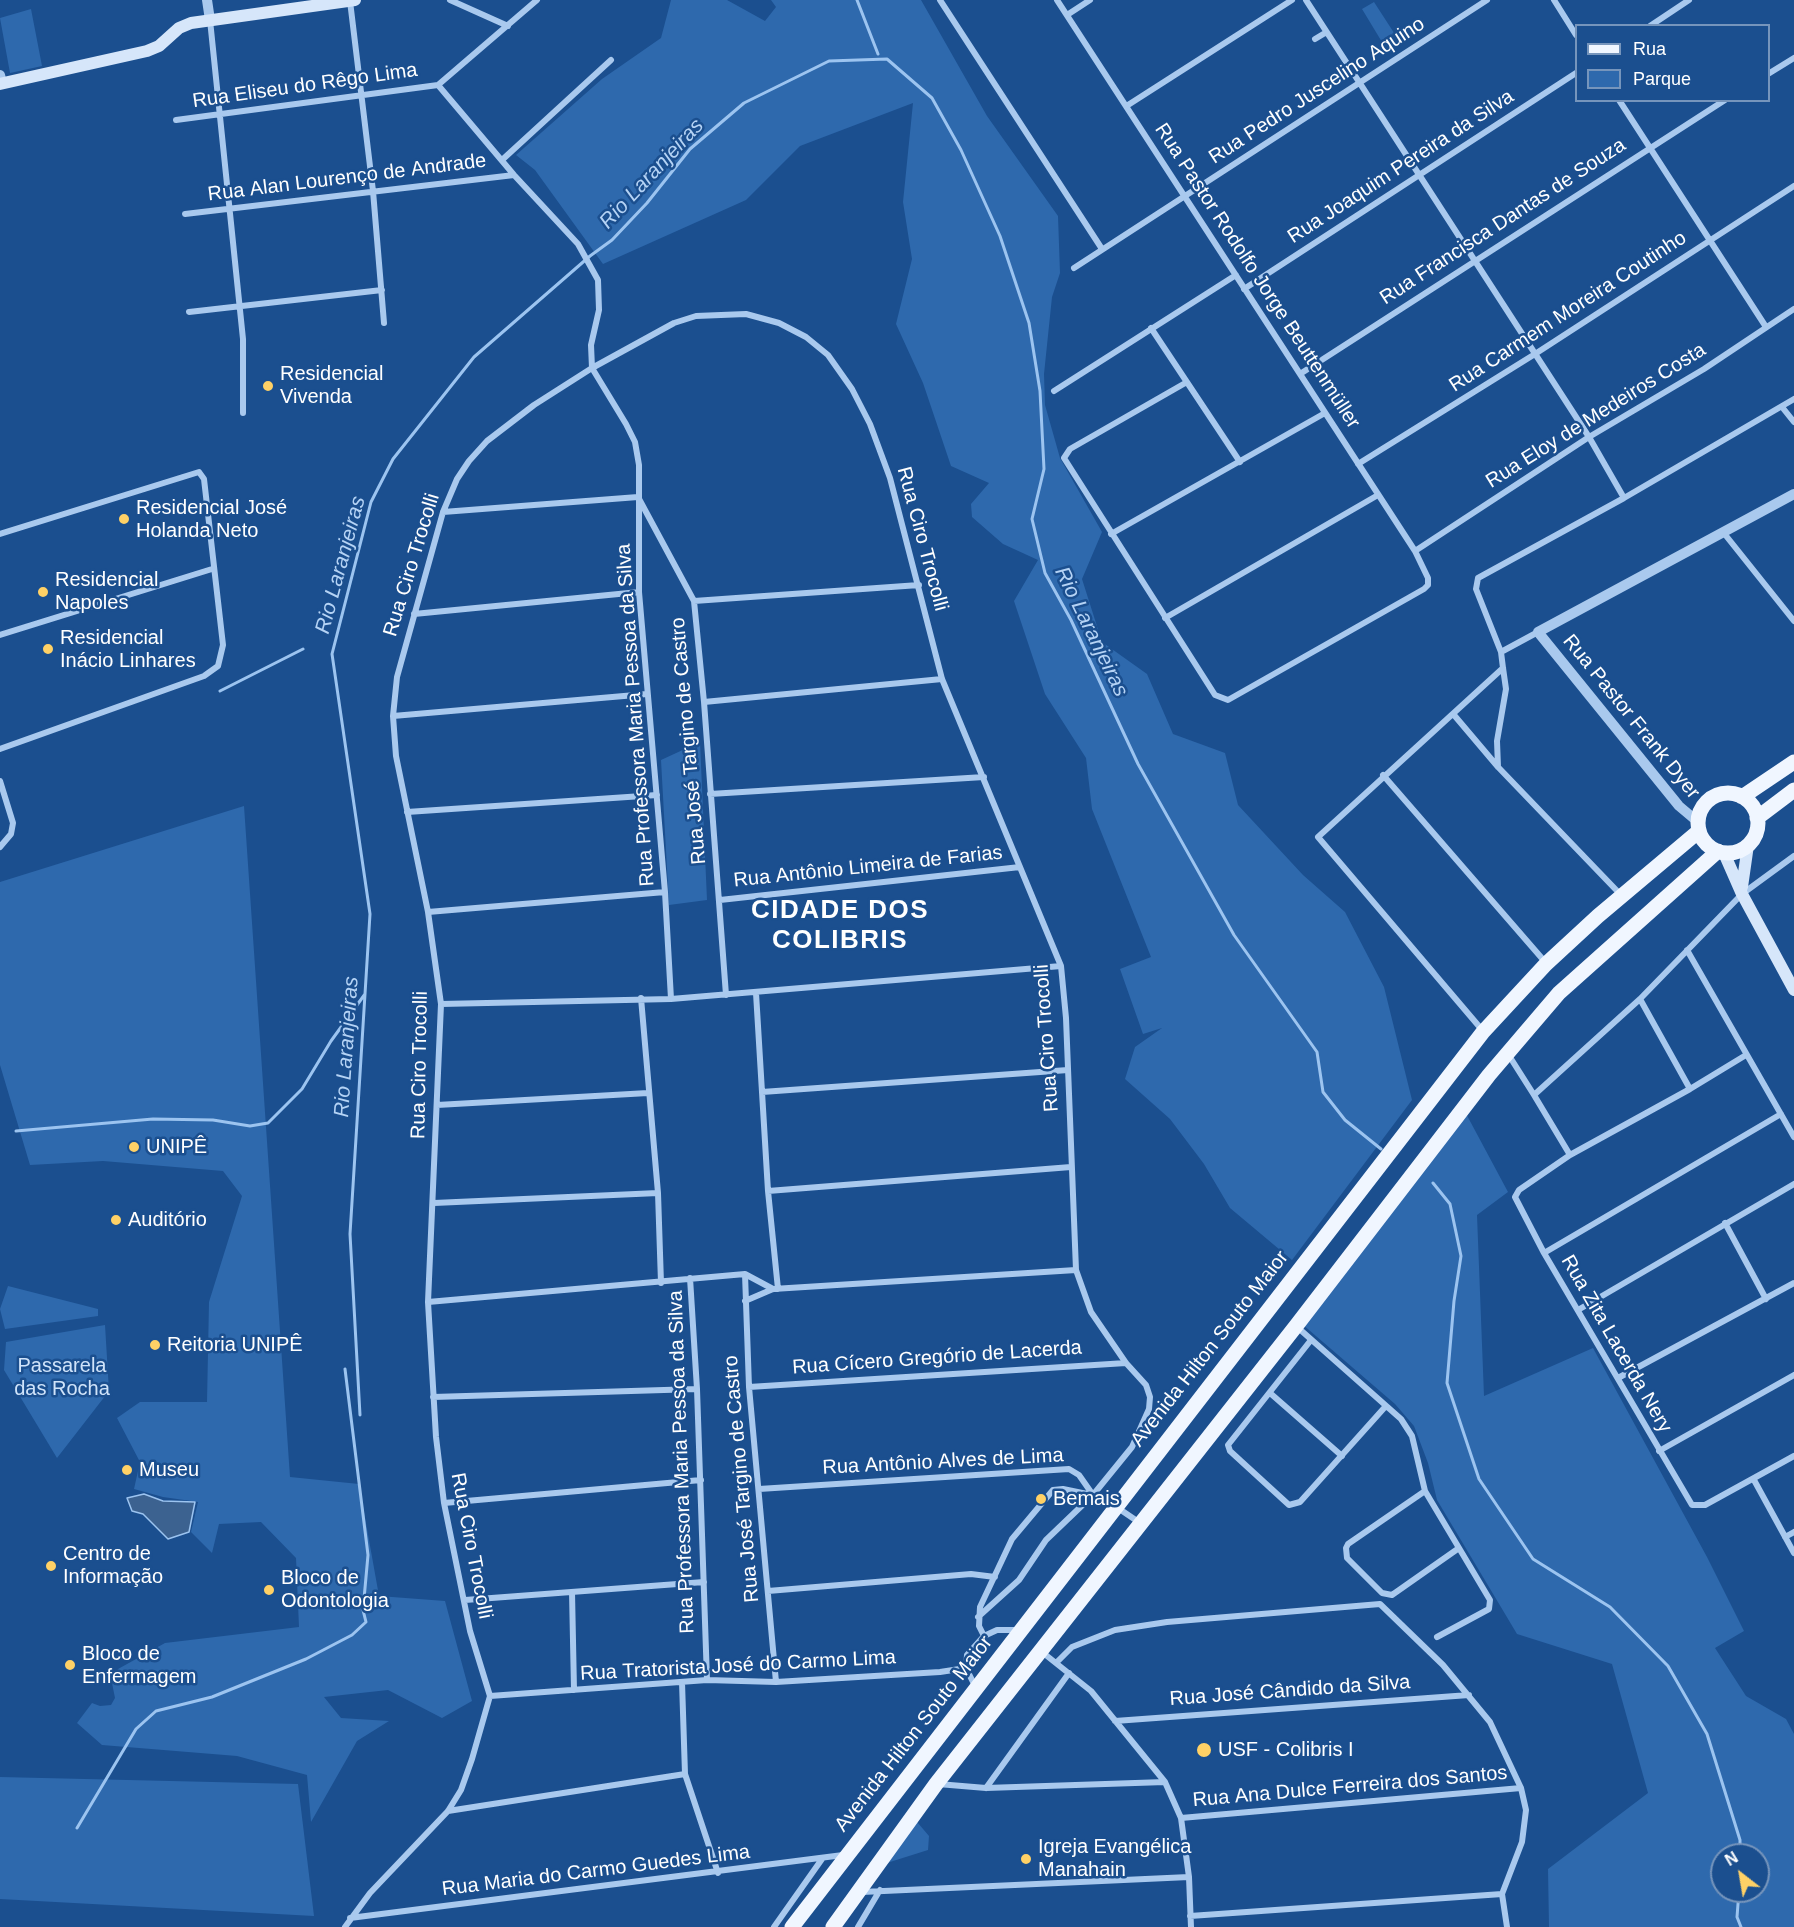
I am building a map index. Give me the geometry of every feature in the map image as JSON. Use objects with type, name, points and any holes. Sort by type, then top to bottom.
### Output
[{"type":"main road","points":[[1,81],[147,51],[159,46],[179,28],[210,20],[355,0]]},
{"type":"main road","points":[[1742,797],[1794,762]]},
{"type":"main road","points":[[1757,818],[1792,792]]},
{"type":"main road","points":[[1742,894],[1741,879],[1748,845],[1756,833],[1757,818],[1752,806],[1742,797],[1726,793],[1710,800],[1700,814],[1699,826],[1706,843],[1721,852],[1734,852],[1748,845]]},
{"type":"main road","name":"Avenida Hilton Souto Maior","points":[[792,1927],[1483,1032],[1546,964],[1699,826]]},
{"type":"main road","points":[[1721,852],[1794,990]]},
{"type":"main road","points":[[832,1927],[948,1768],[1296,1326],[1507,1053],[1559,993],[1721,852]]},
{"type":"main road","points":[[940,1736],[932,1759],[937,1767],[948,1768]]},
{"type":"main road","points":[[908,1776],[920,1784],[920,1805]]},
{"type":"street","points":[[207,0],[243,339],[243,413]]},
{"type":"street","points":[[350,0],[373,191],[384,323]]},
{"type":"street","points":[[450,0],[508,26]]},
{"type":"street","points":[[537,0],[438,85],[584,253],[590,263],[600,293],[590,356],[592,368]]},
{"type":"street","points":[[939,0],[1102,249]]},
{"type":"street","name":"Rua Pastor Rodolfo Jorge Beuttenmüller","points":[[1057,0],[1128,105],[1184,196],[1415,551],[1426,573],[1428,585],[1227,700],[1215,695],[1165,618]]},
{"type":"street","points":[[1067,15],[1090,0]]},
{"type":"street","points":[[1128,105],[1292,0]]},
{"type":"street","points":[[1306,0],[1325,33],[1589,437],[1624,498]]},
{"type":"street","name":"Rua Pedro Juscelino Aquino","points":[[1074,268],[1486,0]]},
{"type":"street","points":[[1554,0],[1575,33]]},
{"type":"street","points":[[1653,24],[1689,0]]},
{"type":"street","points":[[1316,39],[1325,33]]},
{"type":"street","points":[[1770,73],[1794,58]]},
{"type":"street","points":[[502,160],[611,60]]},
{"type":"street","name":"Rua Joaquim Pereira da Silva","points":[[1244,288],[1575,74]]},
{"type":"street","name":"Rua Eliseu do Rêgo Lima","points":[[176,120],[438,85]]},
{"type":"street","points":[[1620,102],[1766,327]]},
{"type":"street","name":"Rua Francisca Dantas de Souza","points":[[1300,374],[1722,102]]},
{"type":"street","name":"Rua Alan Lourenço de Andrade","points":[[185,214],[514,175]]},
{"type":"street","name":"Rua Carmem Moreira Coutinho","points":[[1358,464],[1535,354],[1794,186]]},
{"type":"street","points":[[1054,391],[1236,275]]},
{"type":"street","points":[[189,312],[382,290]]},
{"type":"street","name":"Rua Eloy de Medeiros Costa","points":[[1415,551],[1589,437],[1704,369],[1794,309]]},
{"type":"street","name":"Rua Ciro Trocolli","points":[[489,1696],[470,1631],[444,1503],[433,1397],[428,1302],[441,1004],[428,912],[396,756],[393,716],[396,677],[443,512],[457,479],[487,441],[534,405],[592,368],[674,323],[696,316],[746,314],[779,323],[806,337],[828,355],[852,389],[870,424],[890,478],[942,679],[1061,966],[1068,1070],[1076,1269],[1091,1312],[1126,1363],[1146,1385],[1150,1397],[1149,1408],[1132,1447],[1093,1495],[1046,1540],[1019,1580],[978,1617]]},
{"type":"street","points":[[1151,328],[1240,462]]},
{"type":"street","name":"Rua Professora Maria Pessoa da Silva","points":[[592,368],[635,442],[639,465],[639,592],[665,892],[671,999]]},
{"type":"street","points":[[1187,381],[1065,454],[1065,463],[1165,618],[1378,495]]},
{"type":"street","points":[[1498,766],[1497,741],[1506,689],[1501,652],[1476,589],[1478,578],[1624,498],[1794,399]]},
{"type":"street","points":[[1782,407],[1794,422]]},
{"type":"street","points":[[1112,534],[1325,413]]},
{"type":"street","points":[[0,534],[196,472],[201,474],[204,479],[212,569],[223,645],[222,658],[218,666],[204,676],[0,749]]},
{"type":"street","points":[[1501,652],[1794,494]]},
{"type":"street","points":[[443,512],[638,497]]},
{"type":"street","name":"Rua José Targino de Castro","points":[[638,497],[694,601],[726,995]]},
{"type":"street","points":[[1722,531],[1794,621]]},
{"type":"street","points":[[0,634],[212,569]]},
{"type":"street","points":[[694,601],[919,585]]},
{"type":"street","points":[[414,614],[639,592]]},
{"type":"street","name":"Rua Pastor Frank Dyer","points":[[1538,632],[1679,806],[1699,826]]},
{"type":"street","points":[[1483,1032],[1318,837],[1383,775],[1454,715],[1503,668]]},
{"type":"street","points":[[704,702],[942,679]]},
{"type":"street","points":[[393,716],[647,694]]},
{"type":"street","points":[[1454,715],[1498,766],[1621,895]]},
{"type":"street","points":[[1383,775],[1546,964]]},
{"type":"street","points":[[710,794],[984,777]]},
{"type":"street","points":[[0,781],[13,823],[3,845]]},
{"type":"street","points":[[407,812],[657,795]]},
{"type":"street","points":[[1534,1095],[1640,999],[1742,894],[1794,856]]},
{"type":"street","name":"Rua Antônio Limeira de Farias","points":[[720,900],[1020,867]]},
{"type":"street","points":[[428,912],[665,892]]},
{"type":"street","points":[[1687,950],[1794,1137]]},
{"type":"street","points":[[441,1004],[671,999],[1061,966]]},
{"type":"street","points":[[756,993],[776,1289]]},
{"type":"street","name":"Rua Professora Maria Pessoa da Silva","points":[[641,998],[657,1193],[661,1283]]},
{"type":"street","points":[[1640,999],[1690,1089]]},
{"type":"street","points":[[1507,1053],[1570,1155],[1690,1089],[1746,1055]]},
{"type":"street","points":[[762,1092],[1068,1070]]},
{"type":"street","points":[[437,1105],[648,1093]]},
{"type":"street","points":[[1544,1253],[1781,1114]]},
{"type":"street","name":"Rua Zita Lacerda Nery","points":[[1570,1155],[1519,1190],[1515,1197],[1544,1253],[1688,1501],[1697,1506],[1706,1505],[1754,1480]]},
{"type":"street","points":[[768,1191],[1071,1167]]},
{"type":"street","points":[[1578,1310],[1794,1184]]},
{"type":"street","points":[[434,1203],[657,1193]]},
{"type":"street","points":[[1725,1223],[1766,1299]]},
{"type":"street","points":[[745,1301],[776,1289],[1076,1269]]},
{"type":"street","points":[[428,1302],[745,1274],[776,1289]]},
{"type":"street","name":"Rua José Targino de Castro","points":[[745,1274],[749,1387],[776,1682]]},
{"type":"street","name":"Rua Professora Maria Pessoa da Silva","points":[[690,1278],[701,1480],[707,1680]]},
{"type":"street","points":[[1618,1378],[1794,1283]]},
{"type":"street","points":[[1296,1326],[1401,1419],[1412,1436],[1425,1491],[1490,1600],[1491,1606],[1437,1637]]},
{"type":"street","points":[[1311,1340],[1228,1445],[1228,1448],[1289,1505],[1300,1502],[1386,1407]]},
{"type":"street","name":"Rua Cícero Gregório de Lacerda","points":[[749,1387],[1126,1363]]},
{"type":"street","points":[[1659,1451],[1794,1376]]},
{"type":"street","points":[[433,1397],[697,1389]]},
{"type":"street","points":[[1270,1393],[1342,1456]]},
{"type":"street","points":[[1794,1456],[1754,1480],[1794,1553]]},
{"type":"street","name":"Rua Antônio Alves de Lima","points":[[759,1489],[1063,1469],[1079,1475],[1093,1495],[1115,1506],[1141,1524]]},
{"type":"street","points":[[444,1503],[701,1480]]},
{"type":"street","points":[[984,1636],[978,1617],[980,1607],[1008,1545],[1049,1493],[1063,1489],[1093,1495]]},
{"type":"street","points":[[1425,1491],[1348,1544],[1347,1558],[1382,1593],[1392,1595],[1460,1548]]},
{"type":"street","points":[[1785,1537],[1794,1532]]},
{"type":"street","points":[[768,1591],[971,1574],[995,1577]]},
{"type":"street","points":[[465,1600],[704,1582]]},
{"type":"street","points":[[572,1592],[574,1690]]},
{"type":"street","points":[[1057,1662],[1072,1647],[1115,1630],[1167,1622],[1380,1604],[1443,1665],[1490,1722],[1521,1788],[1526,1810],[1522,1842],[1502,1894],[1507,1927]]},
{"type":"street","points":[[976,1688],[966,1668],[967,1655],[984,1636],[997,1630],[1020,1630]]},
{"type":"street","points":[[1041,1651],[1090,1691],[1166,1782],[1181,1818],[1191,1927]]},
{"type":"street","name":"Rua Tratorista José do Carmo Lima","points":[[489,1696],[707,1680],[776,1682],[940,1672],[966,1668]]},
{"type":"street","points":[[986,1788],[1069,1673]]},
{"type":"street","points":[[682,1682],[685,1774],[718,1873]]},
{"type":"street","name":"Rua José Cândido da Silva","points":[[1115,1721],[1469,1695]]},
{"type":"street","points":[[345,1927],[350,1918],[448,1811],[461,1790],[469,1769],[489,1696]]},
{"type":"street","points":[[448,1811],[685,1774]]},
{"type":"street","points":[[936,1784],[986,1788],[1166,1782]]},
{"type":"street","name":"Rua Ana Dulce Ferreira dos Santos","points":[[1181,1818],[1521,1788]]},
{"type":"street","name":"Rua Maria do Carmo Guedes Lima","points":[[350,1918],[846,1855]]},
{"type":"street","points":[[774,1927],[822,1859]]},
{"type":"street","points":[[856,1894],[880,1890],[1188,1878]]},
{"type":"street","points":[[858,1927],[880,1890]]},
{"type":"street","points":[[1190,1916],[1502,1894]]},
{"type":"green space","points":[[671,0],[727,0],[765,21],[776,7],[771,0],[921,0],[987,116],[1058,216],[1060,273],[1052,297],[1044,374],[1045,405],[1060,458],[1102,532],[1082,579],[1102,642],[1147,674],[1173,734],[1225,753],[1238,805],[1303,875],[1345,912],[1384,987],[1412,1100],[1292,1260],[1230,1208],[1204,1164],[1170,1119],[1125,1079],[1135,1047],[1162,1028],[1143,1034],[1120,969],[1151,957],[1092,809],[1086,758],[1045,694],[1014,601],[1038,560],[1003,544],[972,517],[971,504],[989,483],[951,466],[923,383],[896,324],[912,259],[903,202],[913,103],[800,146],[746,200],[603,264],[535,170],[516,155],[602,79],[661,38]]},
{"type":"green space","points":[[1374,2],[1398,39],[1385,47],[1362,9]]},
{"type":"green space","points":[[31,9],[42,66],[10,73],[0,18]]},
{"type":"green space","points":[[700,742],[707,900],[669,905],[661,760]]},
{"type":"green space","points":[[244,806],[290,1477],[359,1484],[379,1596],[445,1601],[472,1701],[442,1718],[388,1690],[324,1697],[341,1718],[389,1721],[357,1741],[311,1822],[307,1775],[237,1756],[102,1745],[77,1723],[92,1703],[100,1706],[111,1705],[115,1698],[111,1678],[118,1669],[165,1643],[299,1627],[296,1558],[261,1522],[219,1524],[212,1553],[191,1532],[198,1502],[163,1497],[134,1489],[140,1462],[117,1418],[140,1402],[207,1402],[209,1302],[242,1196],[223,1171],[103,1161],[30,1165],[0,1065],[0,882]]},
{"type":"green space","points":[[1463,1108],[1508,1192],[1477,1215],[1484,1396],[1593,1348],[1707,1557],[1744,1631],[1715,1648],[1746,1696],[1786,1719],[1794,1734],[1794,1927],[1549,1927],[1548,1869],[1648,1793],[1612,1664],[1517,1634],[1437,1500],[1428,1463],[1414,1426],[1395,1404],[1302,1324]]},
{"type":"green space","points":[[8,1286],[98,1309],[98,1316],[5,1329],[0,1309]]},
{"type":"green space","name":"Passarela das Rocha","points":[[105,1325],[109,1391],[57,1458],[4,1370],[6,1342]]},
{"type":"green space","points":[[0,1777],[298,1784],[314,1916],[0,1899]]},
{"type":"green space","points":[[912,1816],[929,1836],[928,1850],[871,1868]]},
{"type":"shaded area","points":[[144,1494],[163,1501],[195,1502],[189,1532],[168,1539],[143,1514],[132,1511],[127,1498]]},
{"type":"waterway","points":[[857,0],[878,54]]},
{"type":"waterway","name":"Rio Laranjeiras","points":[[360,1415],[350,1234],[370,914],[332,654],[371,502],[393,459],[474,357],[590,256],[612,240],[647,203],[690,149],[744,103],[829,61],[887,59],[932,98],[961,150],[1000,236],[1029,323],[1040,391],[1044,469],[1032,519],[1045,573],[1071,620],[1138,764],[1234,935],[1317,1052],[1323,1092],[1345,1120],[1381,1149]]},
{"type":"waterway","points":[[220,691],[303,649]]},
{"type":"waterway","points":[[16,1131],[153,1119],[213,1120],[250,1126],[268,1123],[302,1089],[331,1041],[365,994]]},
{"type":"waterway","name":"Rio Laranjeiras","points":[[1433,1183],[1450,1204],[1461,1256],[1454,1301],[1447,1383],[1479,1479],[1533,1559],[1610,1607],[1668,1666],[1707,1734],[1740,1843]]},
{"type":"waterway","points":[[77,1828],[136,1729],[156,1711],[212,1697],[306,1659],[352,1635],[366,1622],[363,1610],[368,1555],[345,1369]]},
{"type":"waterway","name":"Rio Laranjeiras","points":[[1738,1903],[1737,1917],[1741,1927]]},
{"type":"place","name":"Residencial Vivenda","points":[[268,386]]},
{"type":"place","name":"Residencial José Holanda Neto","points":[[124,519]]},
{"type":"place","name":"Residencial Napoles","points":[[43,592]]},
{"type":"place","name":"Residencial Inácio Linhares","points":[[48,649]]},
{"type":"place","name":"UNIPÊ","points":[[134,1147]]},
{"type":"place","name":"Auditório","points":[[116,1220]]},
{"type":"place","name":"Reitoria UNIPÊ","points":[[155,1345]]},
{"type":"place","name":"Museu","points":[[127,1470]]},
{"type":"place","name":"Bemais","points":[[1041,1499]]},
{"type":"place","name":"Centro de Informação","points":[[51,1566]]},
{"type":"place","name":"Bloco de Odontologia","points":[[269,1590]]},
{"type":"place","name":"Bloco de Enfermagem","points":[[70,1665]]},
{"type":"place","name":"USF - Colibris I","points":[[1204,1750]]},
{"type":"place","name":"Igreja Evangélica Manahain","points":[[1026,1859]]},
{"type":"district","name":"CIDADE DOS COLIBRIS","points":[[840,926]]}]
